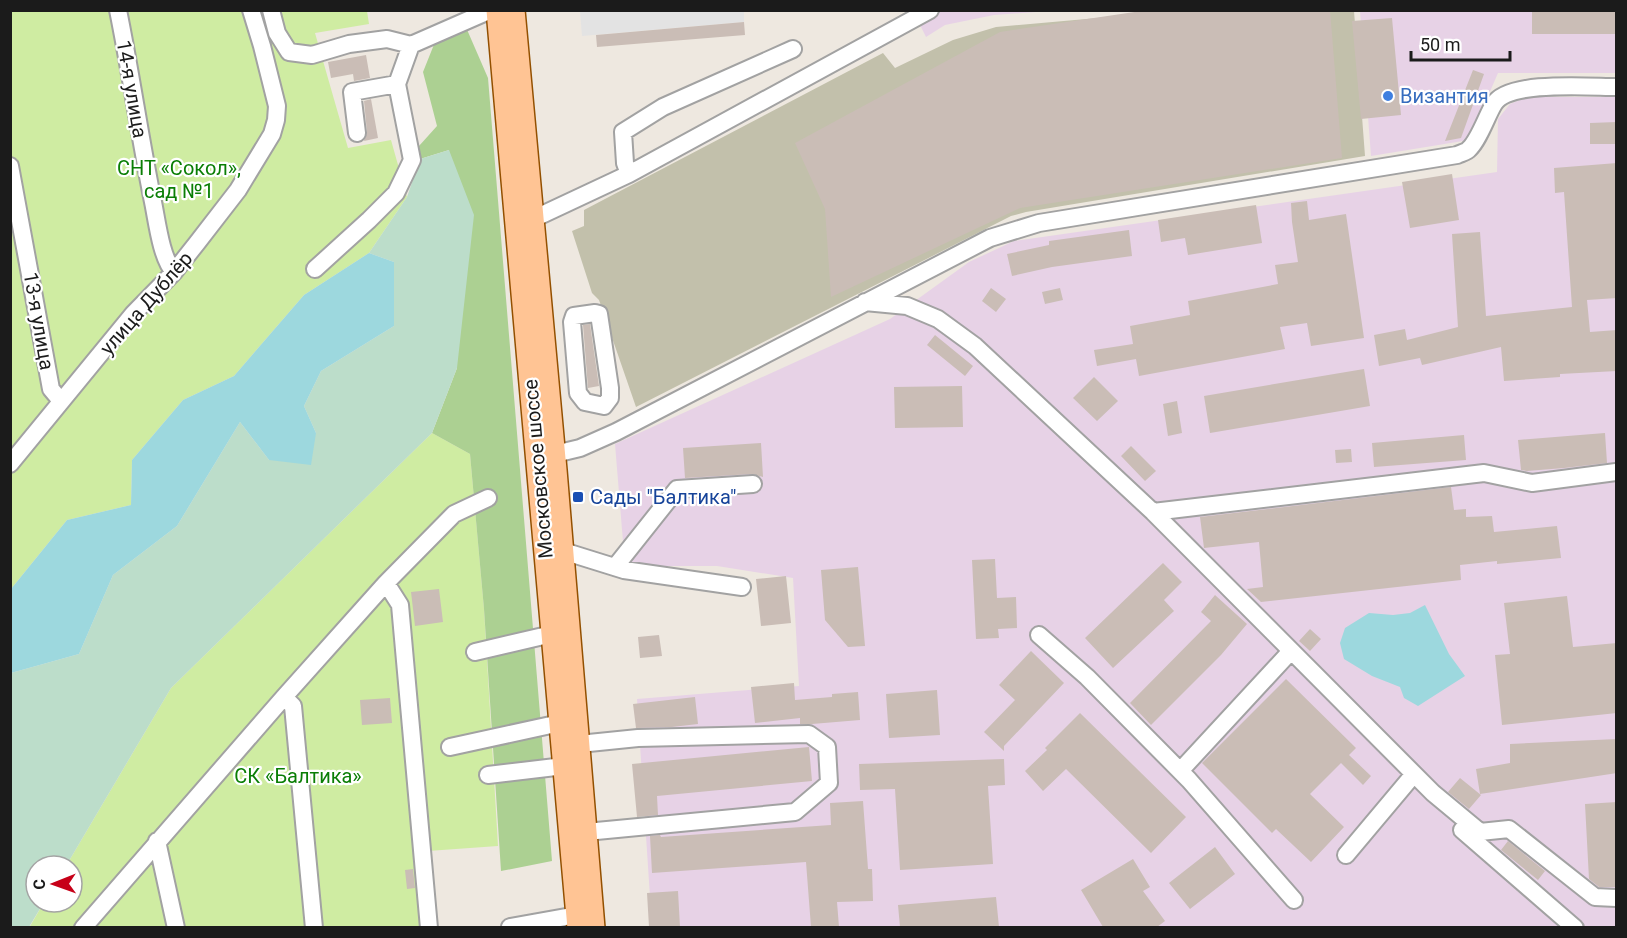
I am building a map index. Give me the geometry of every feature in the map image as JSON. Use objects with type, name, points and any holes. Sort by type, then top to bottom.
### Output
[{"type":"main road","name":"Московское шоссе","points":[[497,10],[546,454],[563,551],[586,832],[583,923]]},
{"type":"main road","name":"Московское шоссе","points":[[513,10],[533,219],[546,454],[552,634],[564,766],[583,923]]},
{"type":"street","name":"14-я улица","points":[[118,10],[159,233],[168,265],[174,272]]},
{"type":"street","name":"улица Дублёр","points":[[10,464],[133,314],[174,272],[238,190],[272,134],[277,106],[251,10]]},
{"type":"street","points":[[271,10],[277,33],[289,52],[312,55],[349,44],[387,39],[411,45],[491,10]]},
{"type":"street","points":[[533,219],[628,174],[924,12]]},
{"type":"street","points":[[315,269],[396,193],[412,160],[397,84],[411,45]]},
{"type":"street","points":[[628,174],[623,132],[663,107],[793,49]]},
{"type":"street","points":[[357,133],[352,92],[397,84]]},
{"type":"street","points":[[546,454],[580,448],[616,432],[990,238],[1038,223],[1457,155],[1469,149],[1496,101],[1513,91],[1535,87],[1617,87]]},
{"type":"street","name":"13-я улица","points":[[10,165],[51,389],[62,401]]},
{"type":"street","points":[[864,302],[907,306],[938,319],[975,346],[1153,512],[1433,793],[1480,832],[1509,829],[1595,897],[1617,898]]},
{"type":"street","points":[[599,314],[610,388],[610,398],[604,406],[585,402],[578,393],[572,322],[574,316],[599,314]]},
{"type":"street","points":[[604,406],[616,432]]},
{"type":"street","points":[[1153,512],[1484,473],[1532,483],[1617,472]]},
{"type":"street","points":[[615,567],[677,489],[753,484]]},
{"type":"street","points":[[83,927],[386,583],[454,514],[488,498]]},
{"type":"street","points":[[563,551],[624,570],[742,587]]},
{"type":"street","points":[[386,583],[400,605],[429,927]]},
{"type":"street","points":[[475,652],[552,634]]},
{"type":"street","points":[[1039,635],[1087,677],[1180,771],[1294,900]]},
{"type":"street","points":[[1180,771],[1291,651]]},
{"type":"street","points":[[284,697],[293,706],[314,927]]},
{"type":"street","points":[[450,747],[560,723]]},
{"type":"street","points":[[579,744],[638,738],[809,734],[826,747],[829,783],[795,812],[586,832]]},
{"type":"street","points":[[488,775],[564,766]]},
{"type":"street","points":[[1346,855],[1414,774]]},
{"type":"street","points":[[1433,793],[1436,806],[1575,927]]},
{"type":"street","points":[[157,841],[176,927]]},
{"type":"street","points":[[510,927],[583,923]]},
{"type":"shaded area","points":[[580,11],[744,11],[744,22],[582,36]]},
{"type":"shaded area","points":[[913,11],[1049,11],[994,15],[945,25],[926,37]]},
{"type":"shaded area","points":[[1176,11],[1354,11],[1365,156],[1011,216],[636,407],[599,300],[592,293],[572,231],[584,226],[584,210],[883,53],[895,68],[953,40],[996,27]]},
{"type":"shaded area","points":[[1360,11],[1616,11],[1616,73],[1498,73],[1469,140],[1371,156]]},
{"type":"shaded area","points":[[1527,97],[1616,97],[1616,927],[652,927],[637,699],[799,686],[793,578],[717,566],[625,566],[615,444],[890,319],[969,262],[1014,241],[1497,172],[1498,119],[1510,104]]},
{"type":"green space","name":"СНТ «Сокол», сад №1","points":[[11,11],[367,11],[369,24],[315,33],[348,148],[391,140],[407,197],[369,253],[304,295],[234,376],[183,400],[132,460],[131,505],[67,520],[11,589]]},
{"type":"green space","points":[[465,25],[488,78],[552,861],[501,871],[484,609],[470,454],[432,433],[457,368],[449,150],[420,159],[419,146],[437,126],[423,72],[437,37]]},
{"type":"green space","points":[[449,150],[474,215],[457,368],[432,433],[171,688],[73,854],[24,854],[24,914],[37,914],[29,927],[11,928],[11,673],[79,654],[113,575],[177,526],[240,422],[269,460],[316,433],[304,406],[321,371],[394,326],[394,262],[369,253],[407,197],[420,159]]},
{"type":"green space","name":"СК «Балтика»","points":[[432,433],[470,454],[484,609],[498,846],[428,851],[434,927],[29,928],[37,914],[84,914],[84,854],[73,854],[171,688]]},
{"type":"water","points":[[369,253],[394,262],[394,326],[321,371],[304,406],[316,433],[311,465],[269,460],[240,422],[177,526],[113,575],[79,654],[11,673],[11,589],[67,520],[131,505],[132,460],[183,400],[234,376],[304,295]]},
{"type":"water","points":[[1425,605],[1449,654],[1465,676],[1418,706],[1404,698],[1400,687],[1372,676],[1344,659],[1340,643],[1345,628],[1369,613],[1393,615],[1410,613]]},
{"type":"building","points":[[1148,10],[1330,10],[1342,158],[1020,208],[831,297],[825,209],[795,143],[1000,32]]},
{"type":"building","points":[[1532,10],[1617,10],[1617,34],[1532,34]]},
{"type":"building","points":[[1392,18],[1401,115],[1361,119],[1352,21]]},
{"type":"building","points":[[744,22],[745,35],[597,47],[596,35]]},
{"type":"building","points":[[366,55],[370,78],[354,81],[353,74],[331,78],[328,62]]},
{"type":"building","points":[[1473,70],[1484,74],[1461,138],[1445,141]]},
{"type":"building","points":[[371,99],[378,138],[364,141],[367,132],[364,101]]},
{"type":"building","points":[[1617,122],[1617,144],[1590,144],[1590,123]]},
{"type":"building","points":[[1617,163],[1617,298],[1587,300],[1590,332],[1617,330],[1617,371],[1560,374],[1560,377],[1504,381],[1501,347],[1422,365],[1420,358],[1379,366],[1374,335],[1405,329],[1407,340],[1458,327],[1452,234],[1480,232],[1486,316],[1572,307],[1564,192],[1555,193],[1554,168]]},
{"type":"building","points":[[1452,174],[1459,220],[1410,228],[1402,182]]},
{"type":"building","points":[[1307,201],[1309,220],[1346,214],[1364,338],[1311,346],[1307,323],[1280,327],[1285,349],[1139,376],[1136,359],[1097,366],[1094,350],[1133,344],[1130,326],[1190,315],[1188,301],[1278,284],[1275,265],[1298,262],[1291,203]]},
{"type":"building","points":[[1256,205],[1262,243],[1188,255],[1185,238],[1161,242],[1158,220]]},
{"type":"building","points":[[1129,230],[1132,256],[1052,267],[1012,276],[1007,254],[1049,245],[1049,241]]},
{"type":"building","points":[[991,288],[1006,299],[996,312],[982,301]]},
{"type":"building","points":[[1060,288],[1063,300],[1045,304],[1042,292]]},
{"type":"building","points":[[590,324],[599,386],[588,388],[583,325]]},
{"type":"building","points":[[935,335],[973,366],[965,376],[927,345]]},
{"type":"building","points":[[1364,369],[1370,406],[1210,433],[1204,396]]},
{"type":"building","points":[[1094,377],[1118,401],[1097,421],[1073,398]]},
{"type":"building","points":[[962,386],[963,427],[895,428],[894,387]]},
{"type":"building","points":[[1177,401],[1182,433],[1168,436],[1163,404]]},
{"type":"building","points":[[1605,433],[1607,463],[1521,470],[1518,440]]},
{"type":"building","points":[[1464,435],[1466,460],[1374,467],[1372,443]]},
{"type":"building","points":[[761,443],[763,477],[752,474],[685,478],[683,448]]},
{"type":"building","points":[[1131,446],[1156,471],[1145,481],[1121,456]]},
{"type":"building","points":[[1351,449],[1352,462],[1336,463],[1335,450]]},
{"type":"building","points":[[1451,487],[1454,510],[1466,509],[1466,517],[1492,516],[1494,532],[1557,526],[1561,558],[1460,565],[1461,580],[1261,602],[1247,589],[1263,587],[1259,542],[1204,548],[1200,517]]},
{"type":"building","points":[[995,559],[997,598],[1016,597],[1017,628],[998,629],[999,638],[976,639],[972,560]]},
{"type":"building","points":[[1163,563],[1182,582],[1164,600],[1174,611],[1113,668],[1085,638]]},
{"type":"building","points":[[858,567],[865,646],[848,647],[825,620],[821,570]]},
{"type":"building","points":[[786,576],[791,623],[761,626],[756,579]]},
{"type":"building","points":[[439,589],[443,622],[415,626],[411,592]]},
{"type":"building","points":[[1215,595],[1247,624],[1221,655],[1151,725],[1130,703],[1211,621],[1201,612]]},
{"type":"building","points":[[1567,596],[1573,647],[1617,643],[1617,713],[1502,725],[1495,655],[1510,654],[1504,603]]},
{"type":"building","points":[[1310,629],[1321,639],[1310,651],[1299,641]]},
{"type":"building","points":[[659,635],[662,656],[640,658],[638,637]]},
{"type":"building","points":[[1031,651],[1064,683],[1004,746],[1004,751],[984,732],[1015,700],[999,685]]},
{"type":"building","points":[[1286,679],[1356,748],[1349,755],[1371,776],[1363,785],[1341,763],[1310,794],[1344,827],[1311,862],[1276,829],[1272,833],[1202,763]]},
{"type":"building","points":[[794,683],[795,700],[858,692],[860,720],[800,724],[800,718],[755,723],[751,687]]},
{"type":"building","points":[[937,690],[940,735],[889,738],[886,694]]},
{"type":"building","points":[[695,697],[698,724],[636,728],[633,704]]},
{"type":"building","points":[[390,698],[392,723],[362,725],[360,700]]},
{"type":"building","points":[[1080,713],[1186,817],[1151,853],[1066,769],[1043,791],[1025,771]]},
{"type":"building","points":[[1617,739],[1617,773],[1480,794],[1476,769],[1510,763],[1510,744]]},
{"type":"building","points":[[809,747],[812,781],[657,796],[658,815],[637,817],[632,764]]},
{"type":"building","points":[[1004,759],[1005,785],[988,786],[993,864],[900,870],[895,789],[860,790],[859,764]]},
{"type":"building","points":[[1460,778],[1481,795],[1469,809],[1448,792]]},
{"type":"building","points":[[863,801],[868,869],[872,869],[873,901],[837,902],[839,927],[811,927],[806,862],[652,873],[650,836],[831,825],[830,803]]},
{"type":"building","points":[[1617,802],[1617,887],[1599,887],[1589,879],[1585,804]]},
{"type":"building","points":[[1508,841],[1545,871],[1538,880],[1501,850]]},
{"type":"building","points":[[1215,847],[1235,874],[1190,909],[1169,883]]},
{"type":"building","points":[[1133,859],[1150,887],[1143,891],[1165,921],[1157,927],[1103,927],[1081,890]]},
{"type":"building","points":[[413,869],[415,888],[407,889],[405,870]]},
{"type":"building","points":[[678,891],[680,927],[649,927],[647,893]]},
{"type":"building","points":[[996,897],[999,927],[900,927],[898,905]]},
{"type":"place","name":"Византия","points":[[1388,96]]},
{"type":"place","name":"Сады \"Балтика\"","points":[[578,497]]}]
